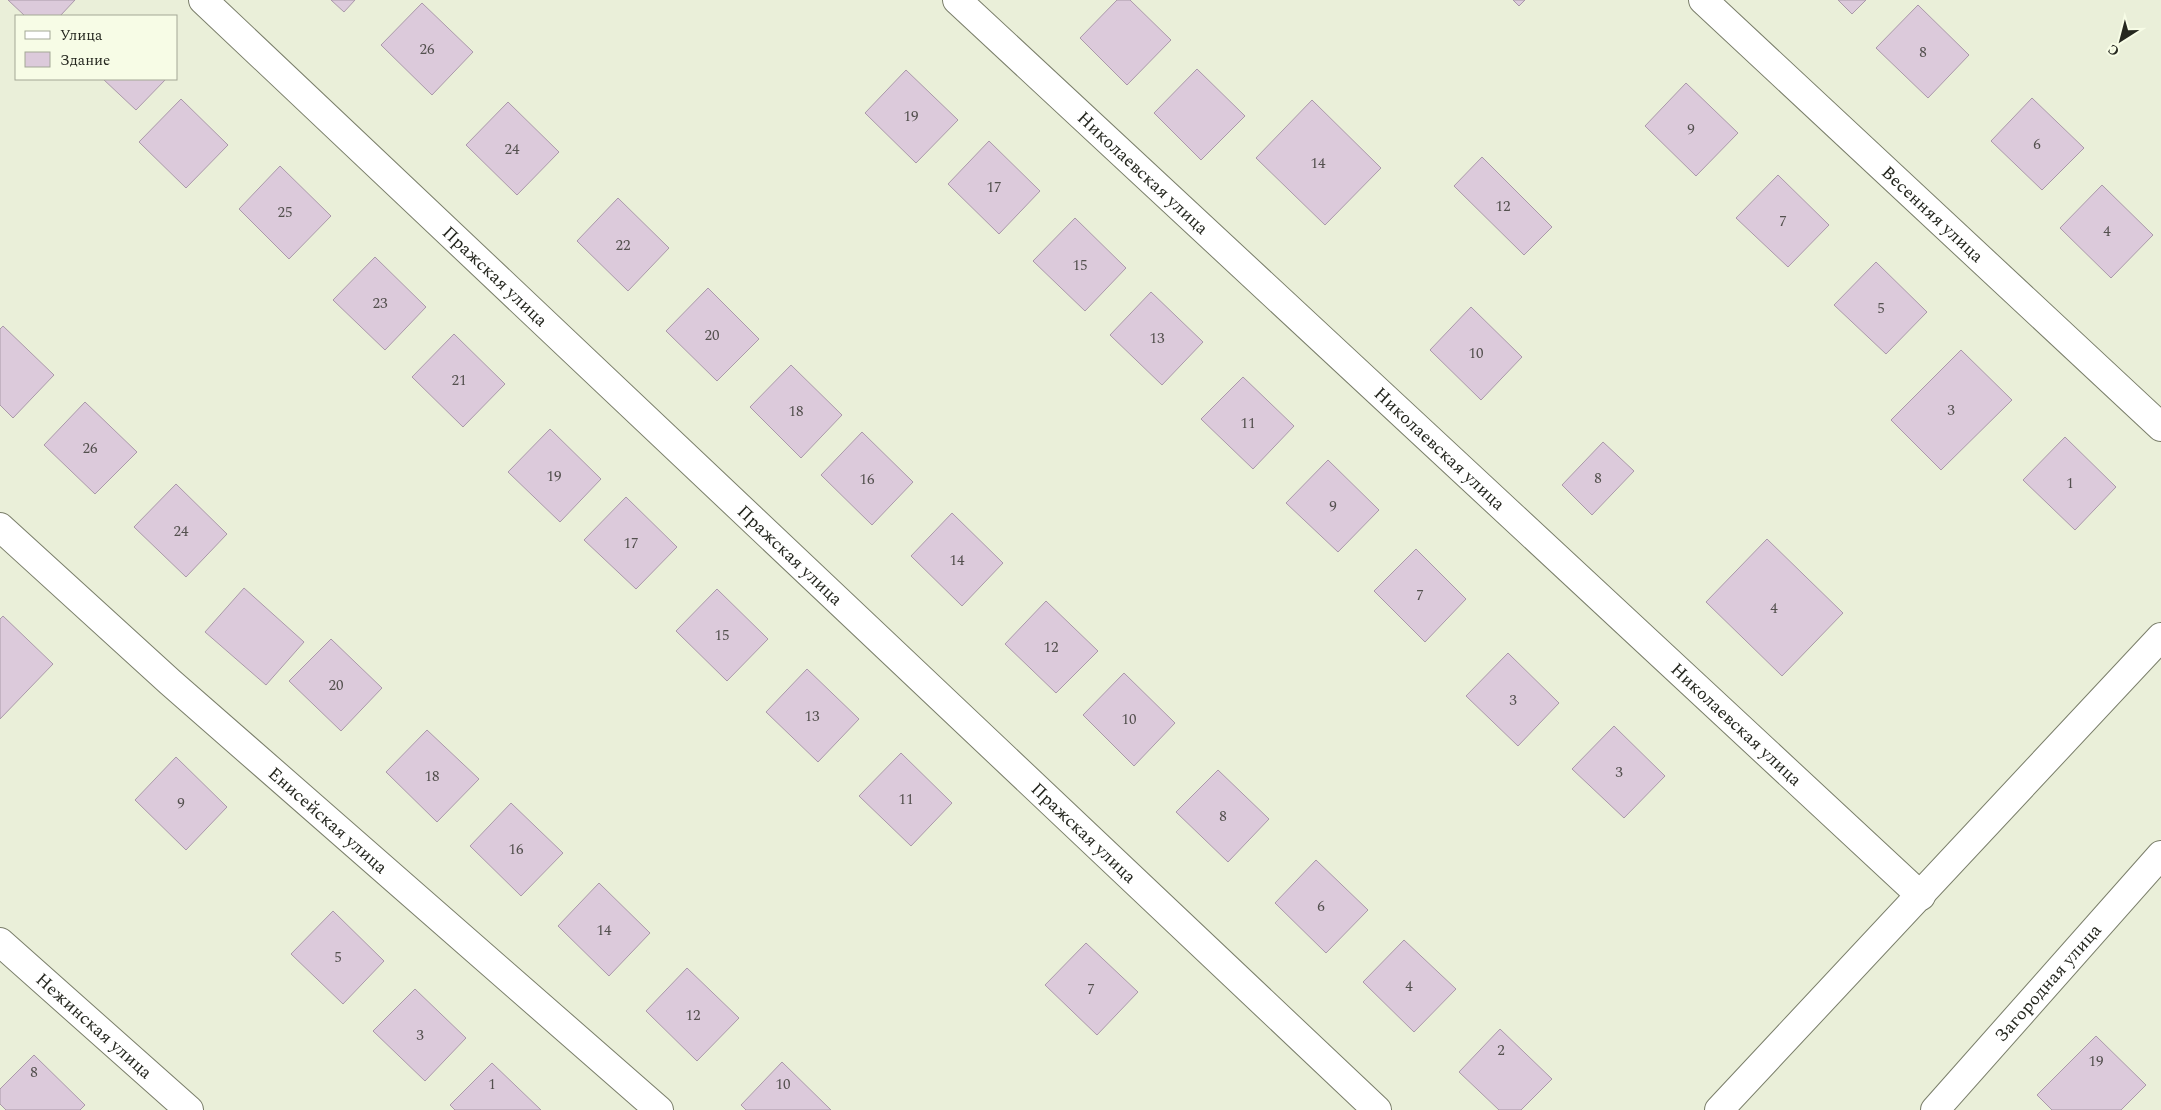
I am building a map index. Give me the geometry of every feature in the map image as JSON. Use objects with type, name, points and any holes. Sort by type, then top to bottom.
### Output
[{"type":"street","name":"Пражская улица","points":[[203,0],[1377,1110]]},
{"type":"street","name":"Николаевская улица","points":[[958,0],[1921,896]]},
{"type":"street","name":"Весенняя улица","points":[[1703,0],[2161,428]]},
{"type":"street","name":"Енисейская улица","points":[[0,527],[170,682],[656,1109]]},
{"type":"street","points":[[1719,1110],[2161,637]]},
{"type":"street","name":"Загородная улица","points":[[1935,1110],[2161,855]]},
{"type":"street","name":"Нежинская улица","points":[[0,942],[189,1110]]},
{"type":"building","points":[[8,0],[75,0],[61,15],[24,15]]},
{"type":"building","points":[[331,0],[355,0],[344,12]]},
{"type":"building","points":[[1117,0],[1130,0],[1171,40],[1127,85],[1080,38]]},
{"type":"building","points":[[1513,0],[1525,0],[1519,6]]},
{"type":"building","points":[[1838,0],[1866,0],[1852,14]]},
{"type":"building","points":[[422,3],[473,52],[432,95],[381,45]]},
{"type":"building","points":[[1918,5],[1969,55],[1928,98],[1876,48]]},
{"type":"building","points":[[1197,69],[1245,116],[1201,160],[1154,113]]},
{"type":"building","points":[[906,70],[958,120],[916,163],[865,113]]},
{"type":"building","points":[[104,80],[165,80],[136,110]]},
{"type":"building","points":[[1686,83],[1738,133],[1696,176],[1645,126]]},
{"type":"building","points":[[2032,98],[2084,148],[2042,190],[1991,141]]},
{"type":"building","points":[[181,99],[228,145],[186,188],[139,142]]},
{"type":"building","points":[[1312,100],[1381,168],[1325,225],[1256,158]]},
{"type":"building","points":[[508,102],[559,152],[517,195],[466,145]]},
{"type":"building","points":[[989,141],[1040,191],[999,234],[948,184]]},
{"type":"building","points":[[1482,157],[1552,227],[1524,255],[1454,186]]},
{"type":"building","points":[[280,166],[331,216],[289,259],[239,209]]},
{"type":"building","points":[[1778,175],[1829,225],[1788,267],[1736,218]]},
{"type":"building","points":[[2102,185],[2153,235],[2111,278],[2060,228]]},
{"type":"building","points":[[618,198],[669,248],[628,291],[577,241]]},
{"type":"building","points":[[1075,218],[1126,268],[1085,311],[1033,261]]},
{"type":"building","points":[[375,257],[426,307],[385,350],[333,300]]},
{"type":"building","points":[[1876,262],[1927,312],[1886,354],[1834,305]]},
{"type":"building","points":[[708,288],[759,339],[717,381],[666,331]]},
{"type":"building","points":[[1151,292],[1203,342],[1162,385],[1110,335]]},
{"type":"building","points":[[1471,307],[1522,357],[1481,400],[1430,350]]},
{"type":"building","points":[[3,326],[54,375],[13,418],[0,405],[0,329]]},
{"type":"building","points":[[454,334],[505,384],[463,427],[412,377]]},
{"type":"building","points":[[1961,350],[2012,400],[1941,470],[1891,420]]},
{"type":"building","points":[[791,365],[842,415],[801,458],[750,407]]},
{"type":"building","points":[[1243,377],[1294,426],[1253,469],[1201,419]]},
{"type":"building","points":[[85,402],[137,452],[95,494],[44,445]]},
{"type":"building","points":[[550,429],[601,479],[560,522],[508,472]]},
{"type":"building","points":[[862,432],[913,482],[872,525],[821,475]]},
{"type":"building","points":[[2065,437],[2116,487],[2075,530],[2023,480]]},
{"type":"building","points":[[1603,442],[1634,471],[1592,515],[1562,485]]},
{"type":"building","points":[[1328,460],[1379,510],[1338,552],[1286,503]]},
{"type":"building","points":[[176,484],[227,534],[186,577],[134,527]]},
{"type":"building","points":[[626,497],[677,547],[636,589],[584,540]]},
{"type":"building","points":[[952,513],[1003,563],[962,606],[911,556]]},
{"type":"building","points":[[1767,539],[1843,613],[1782,676],[1706,602]]},
{"type":"building","points":[[1416,549],[1466,599],[1425,642],[1374,591]]},
{"type":"building","points":[[244,588],[304,642],[266,685],[205,632]]},
{"type":"building","points":[[717,589],[768,639],[727,681],[676,631]]},
{"type":"building","points":[[1046,601],[1098,651],[1056,693],[1005,644]]},
{"type":"building","points":[[3,616],[53,664],[0,719],[0,619]]},
{"type":"building","points":[[331,639],[382,688],[341,731],[289,681]]},
{"type":"building","points":[[1508,653],[1559,703],[1518,746],[1466,696]]},
{"type":"building","points":[[807,669],[859,719],[818,762],[766,712]]},
{"type":"building","points":[[1124,673],[1175,723],[1134,766],[1083,715]]},
{"type":"building","points":[[1614,726],[1665,776],[1624,818],[1572,769]]},
{"type":"building","points":[[427,730],[479,779],[437,822],[386,772]]},
{"type":"building","points":[[901,753],[952,803],[911,846],[859,796]]},
{"type":"building","points":[[176,757],[227,807],[186,850],[135,800]]},
{"type":"building","points":[[1218,770],[1269,819],[1228,862],[1176,812]]},
{"type":"building","points":[[511,803],[563,853],[521,896],[470,846]]},
{"type":"building","points":[[1316,860],[1368,910],[1326,953],[1275,903]]},
{"type":"building","points":[[599,883],[650,933],[609,976],[558,926]]},
{"type":"building","points":[[333,911],[384,961],[343,1004],[291,954]]},
{"type":"building","points":[[1404,940],[1456,989],[1414,1032],[1363,982]]},
{"type":"building","points":[[1086,943],[1138,992],[1097,1035],[1045,985]]},
{"type":"building","points":[[687,968],[739,1018],[697,1061],[646,1011]]},
{"type":"building","points":[[415,989],[466,1038],[425,1081],[373,1031]]},
{"type":"building","points":[[1500,1029],[1552,1079],[1521,1110],[1499,1110],[1459,1072]]},
{"type":"building","points":[[2096,1036],[2146,1085],[2121,1110],[2052,1110],[2037,1095]]},
{"type":"building","points":[[34,1055],[85,1105],[80,1110],[6,1110],[0,1104],[0,1089]]},
{"type":"building","points":[[782,1062],[831,1110],[746,1110],[741,1105]]},
{"type":"building","points":[[492,1063],[541,1110],[455,1110],[450,1105]]}]
